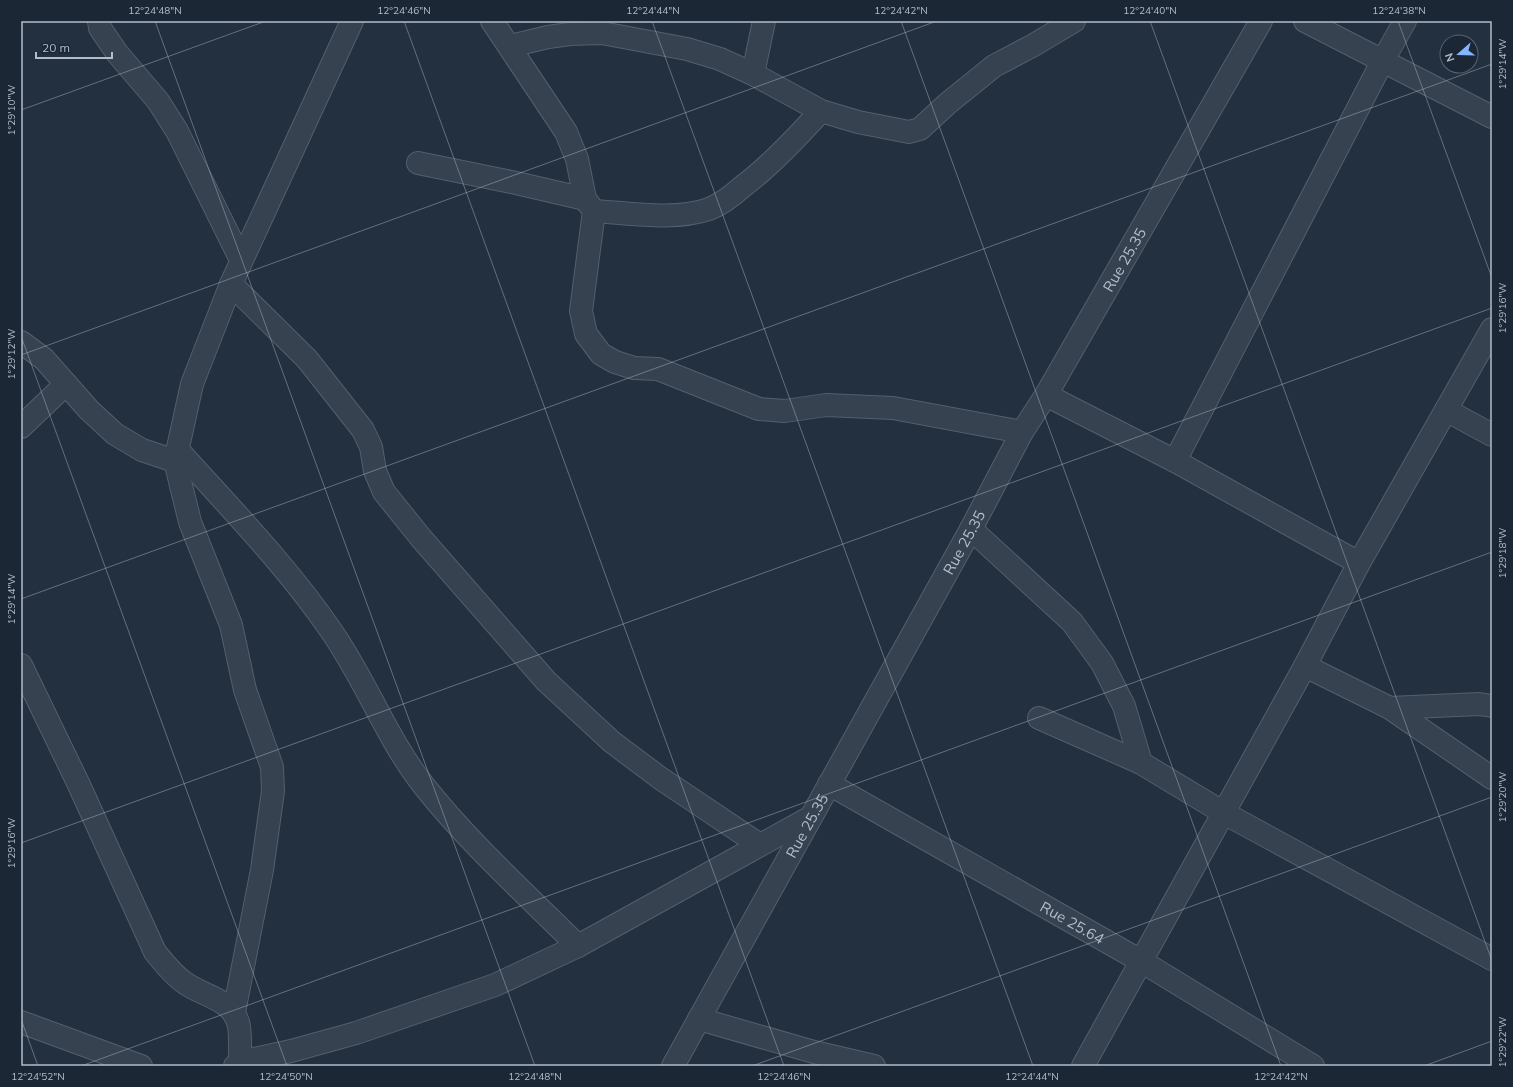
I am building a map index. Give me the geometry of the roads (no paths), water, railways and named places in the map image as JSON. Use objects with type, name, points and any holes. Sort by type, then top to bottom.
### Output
[{"type":"street","points":[[99,21],[100,28],[117,53],[158,101],[177,131],[241,260]]},
{"type":"street","points":[[234,1012],[262,870],[273,791],[272,767],[245,690],[231,625],[190,522],[177,455],[192,384],[231,284],[352,21]]},
{"type":"street","points":[[492,21],[566,132],[577,159],[589,205],[581,310],[586,334],[601,354],[616,362],[634,368],[658,369],[759,408],[786,411],[826,405],[893,408],[1022,432]]},
{"type":"street","points":[[753,74],[764,21]]},
{"type":"street","points":[[510,46],[555,36],[602,33],[686,49],[720,59],[753,74],[821,111],[858,122],[909,132],[920,129],[947,104],[994,66],[1074,21]]},
{"type":"street","name":"Rue 25.35","points":[[673,1066],[971,529],[1022,432],[1046,395],[1261,21]]},
{"type":"street","points":[[1305,21],[1382,62],[1492,117]]},
{"type":"street","points":[[1175,461],[1382,62],[1405,21]]},
{"type":"street","points":[[418,163],[516,183],[589,205],[659,215],[686,214],[708,209],[725,201],[758,175],[821,111]]},
{"type":"street","points":[[231,284],[307,359],[363,430],[371,447],[375,470],[384,492],[421,538],[546,681],[612,742],[660,778],[760,845]]},
{"type":"street","points":[[1083,1066],[1305,666],[1359,562],[1492,329]]},
{"type":"street","points":[[21,342],[44,359],[89,410],[116,434],[142,450],[177,455],[275,558],[331,632],[354,667],[391,736],[423,785],[457,826],[578,946]]},
{"type":"street","points":[[21,427],[66,384]]},
{"type":"street","points":[[1046,395],[1175,461],[1359,562]]},
{"type":"street","points":[[1446,410],[1492,435]]},
{"type":"street","points":[[971,529],[1072,622],[1102,663],[1124,706],[1141,763]]},
{"type":"street","points":[[21,665],[79,785],[155,952],[171,971],[186,984],[222,1002],[234,1012],[239,1023],[239,1065],[356,1033],[495,985],[578,946],[811,817]]},
{"type":"street","points":[[1305,666],[1390,708],[1492,778]]},
{"type":"street","points":[[1390,708],[1479,704],[1492,706]]},
{"type":"street","points":[[1039,718],[1141,763],[1224,813],[1492,958]]},
{"type":"street","name":"Rue 25.64","points":[[829,784],[1142,961],[1285,1058],[1313,1066]]},
{"type":"street","points":[[699,1019],[814,1052],[874,1066]]},
{"type":"street","points":[[21,1022],[141,1066]]}]
